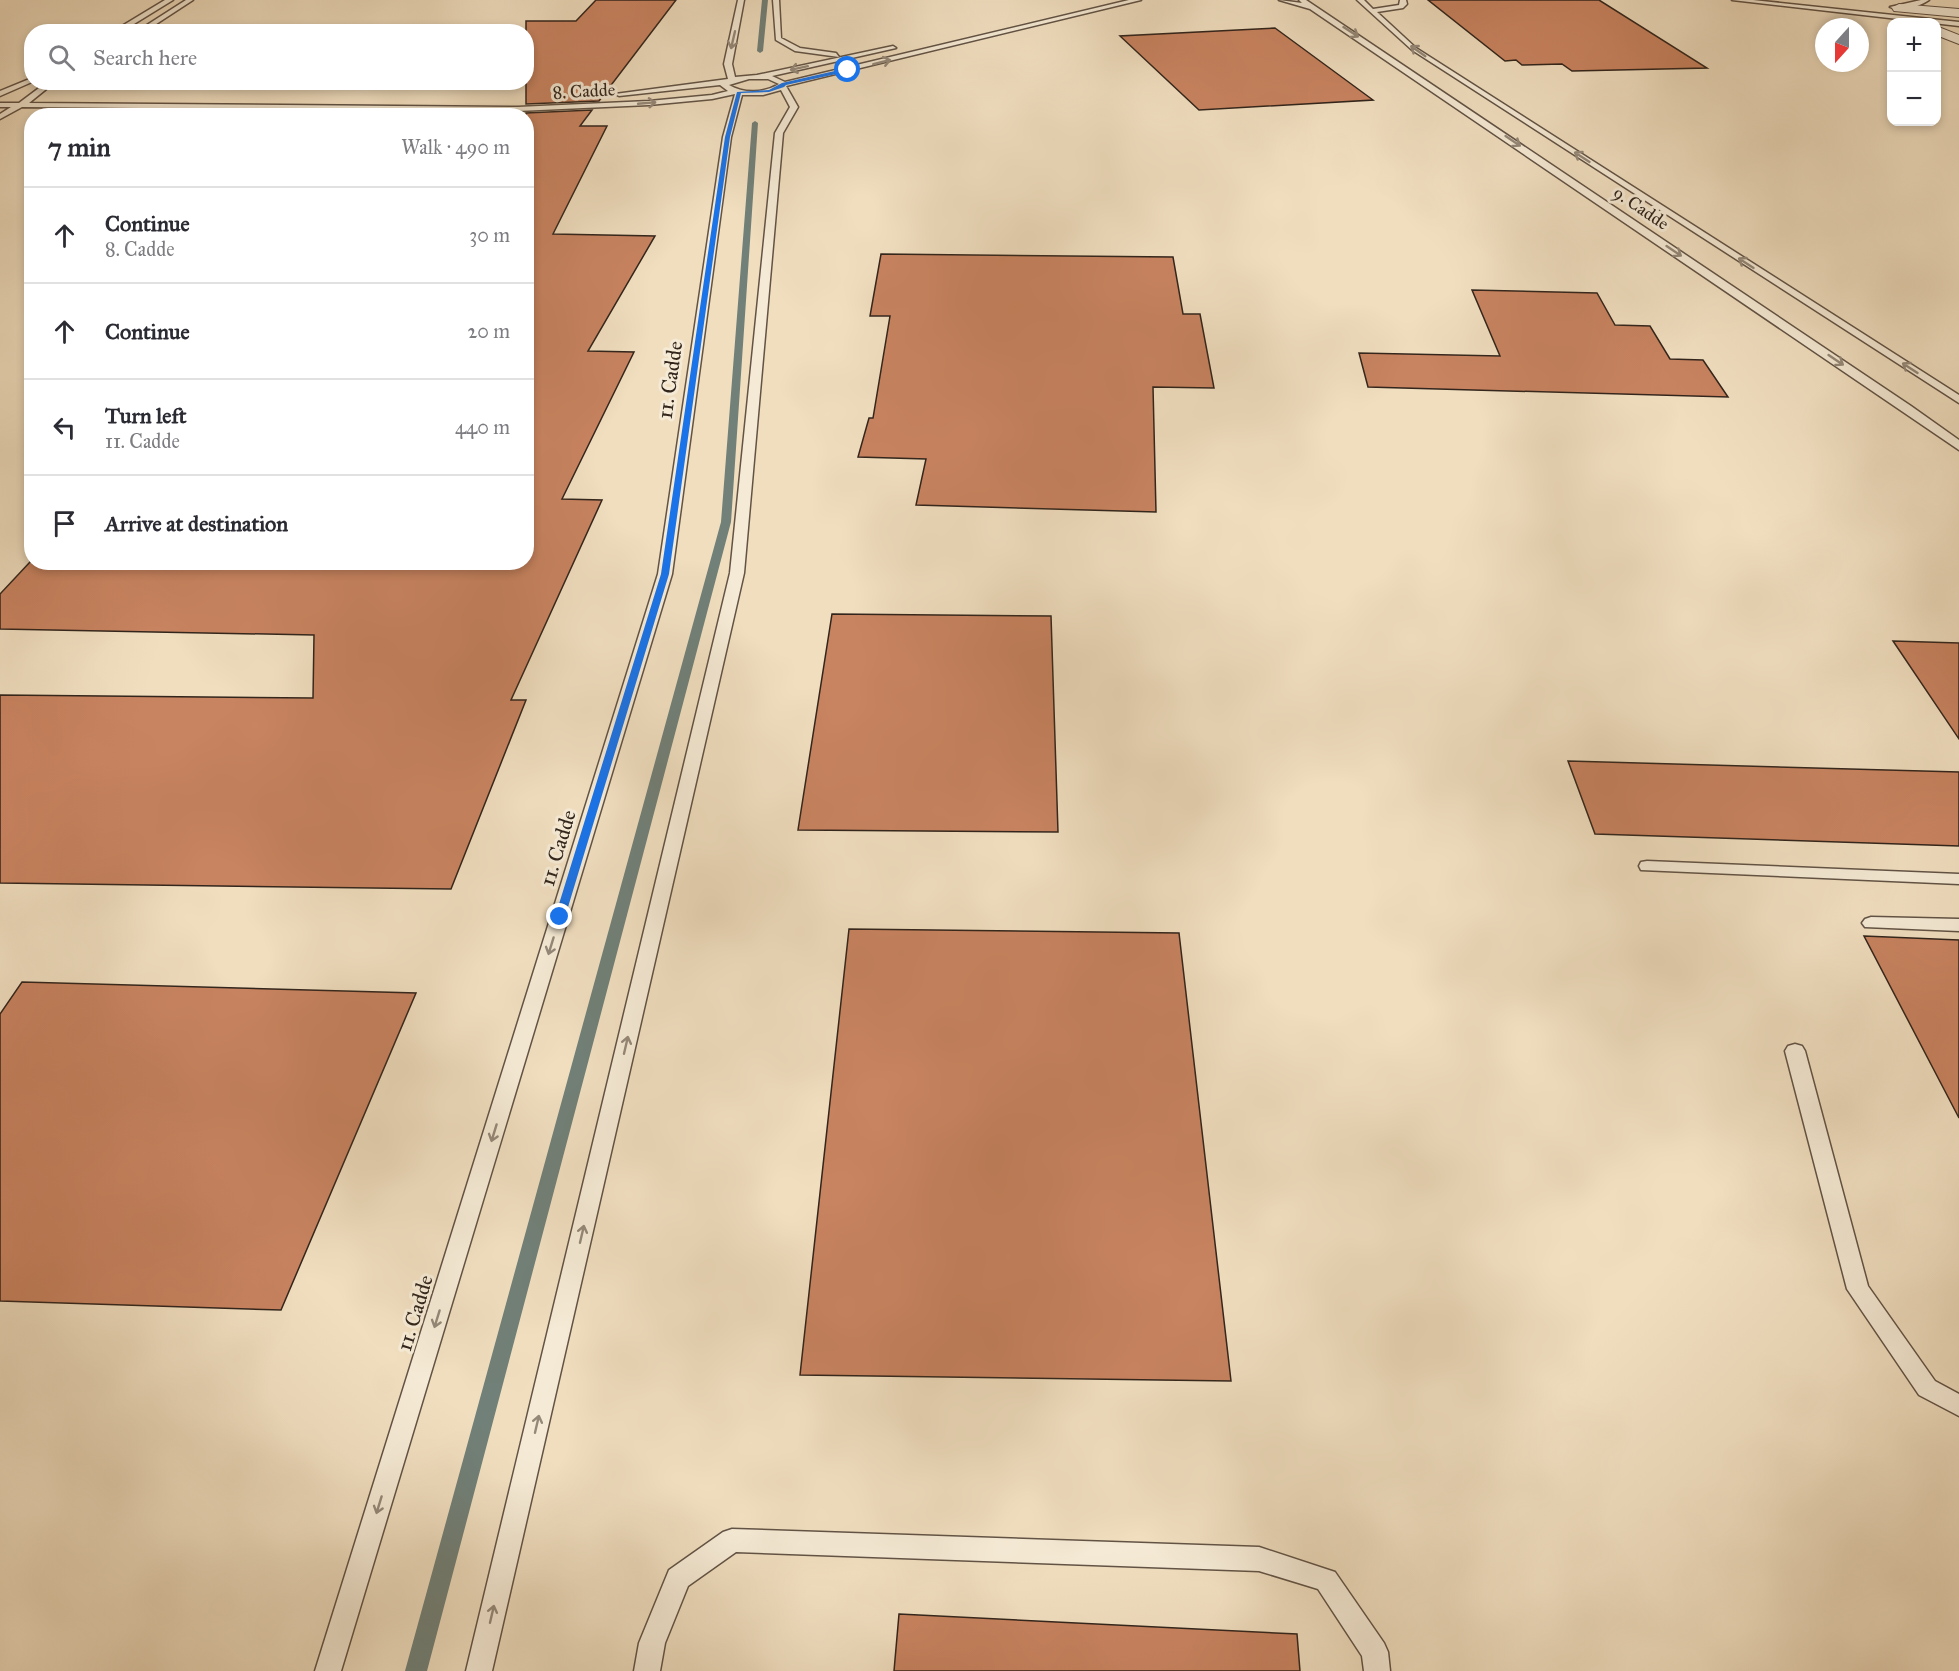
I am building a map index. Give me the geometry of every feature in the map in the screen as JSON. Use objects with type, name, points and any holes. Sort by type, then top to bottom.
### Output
[{"type":"street","points":[[1903,13],[1959,14]]},
{"type":"street","points":[[1941,32],[1959,40]]},
{"type":"lane","points":[[129,24],[170,0]]},
{"type":"lane","points":[[152,24],[190,0]]},
{"type":"lane","name":"11. Cadde","points":[[328,1671],[665,574],[728,137],[733,86],[728,64],[741,0]]},
{"type":"lane","points":[[776,0],[778,39],[784,45],[812,52],[858,56]]},
{"type":"lane","points":[[939,37],[1102,0]]},
{"type":"lane","points":[[733,86],[759,92],[1090,9],[1138,0]]},
{"type":"lane","points":[[1282,0],[1312,7]]},
{"type":"lane","name":"9. Cadde","points":[[1302,0],[1389,56],[1898,402],[1959,446]]},
{"type":"lane","name":"9. Cadde","points":[[1360,0],[1414,49],[1959,400]]},
{"type":"lane","points":[[1371,11],[1401,7],[1404,4],[1403,0]]},
{"type":"lane","points":[[1735,0],[1903,13],[1959,24]]},
{"type":"lane","points":[[1903,13],[1926,0]]},
{"type":"lane","points":[[733,86],[760,76],[904,45]]},
{"type":"lane","points":[[479,1671],[737,573],[779,133],[794,107],[783,85],[777,79],[760,76]]},
{"type":"lane","points":[[0,95],[24,84]]},
{"type":"lane","name":"8. Cadde","points":[[608,95],[733,86]]},
{"type":"lane","name":"8. Cadde","points":[[534,108],[640,104],[712,97],[733,86]]},
{"type":"lane","points":[[0,117],[42,90]]},
{"type":"lane","points":[[0,95],[47,96]]},
{"type":"lane","name":"8. Cadde","points":[[70,96],[542,100],[597,96]]},
{"type":"lane","name":"8. Cadde","points":[[0,105],[394,108]]},
{"type":"lane","points":[[1647,866],[1959,879]]},
{"type":"lane","points":[[1871,923],[1959,925]]},
{"type":"lane","points":[[1795,1051],[1858,1289],[1927,1388],[1959,1406]]},
{"type":"lane","points":[[647,1671],[652,1643],[678,1578],[732,1540],[1258,1559],[1326,1580],[1375,1652],[1377,1671]]},
{"type":"building","points":[[596,0],[676,0],[599,101],[526,104],[526,90],[534,90],[534,24],[526,24],[526,21],[576,21]]},
{"type":"building","points":[[1428,0],[1599,0],[1707,68],[1572,71],[1562,64],[1522,65],[1516,60],[1505,61]]},
{"type":"building","points":[[1275,28],[1373,100],[1199,110],[1120,36]]},
{"type":"building","points":[[592,110],[580,126],[607,126],[553,234],[655,236],[588,351],[634,352],[562,499],[602,500],[511,700],[526,700],[451,889],[0,883],[0,695],[313,698],[314,635],[0,629],[0,594],[24,568],[534,570],[534,113]]},
{"type":"building","points":[[881,254],[1173,257],[1183,314],[1200,314],[1214,388],[1153,387],[1156,512],[916,505],[926,459],[858,457],[869,418],[873,418],[890,316],[870,316]]},
{"type":"building","points":[[1472,290],[1597,293],[1615,325],[1650,326],[1670,359],[1703,360],[1728,397],[1368,387],[1359,353],[1500,356]]},
{"type":"building","points":[[832,614],[1051,616],[1058,832],[798,830]]},
{"type":"building","points":[[1893,641],[1959,643],[1959,739]]},
{"type":"building","points":[[1568,761],[1959,772],[1959,846],[1595,834]]},
{"type":"building","points":[[849,929],[1179,933],[1231,1381],[800,1375]]},
{"type":"building","points":[[1864,936],[1959,940],[1959,1118]]},
{"type":"building","points":[[22,982],[416,993],[281,1310],[0,1301],[0,1014]]},
{"type":"building","points":[[899,1614],[1297,1634],[1300,1671],[894,1671]]},
{"type":"waterway","points":[[760,51],[765,0]]},
{"type":"waterway","points":[[416,1671],[726,522],[755,123]]},
{"type":"route","points":[[560,917],[665,574],[728,137],[739,92],[769,91],[784,84],[848,70]]}]
